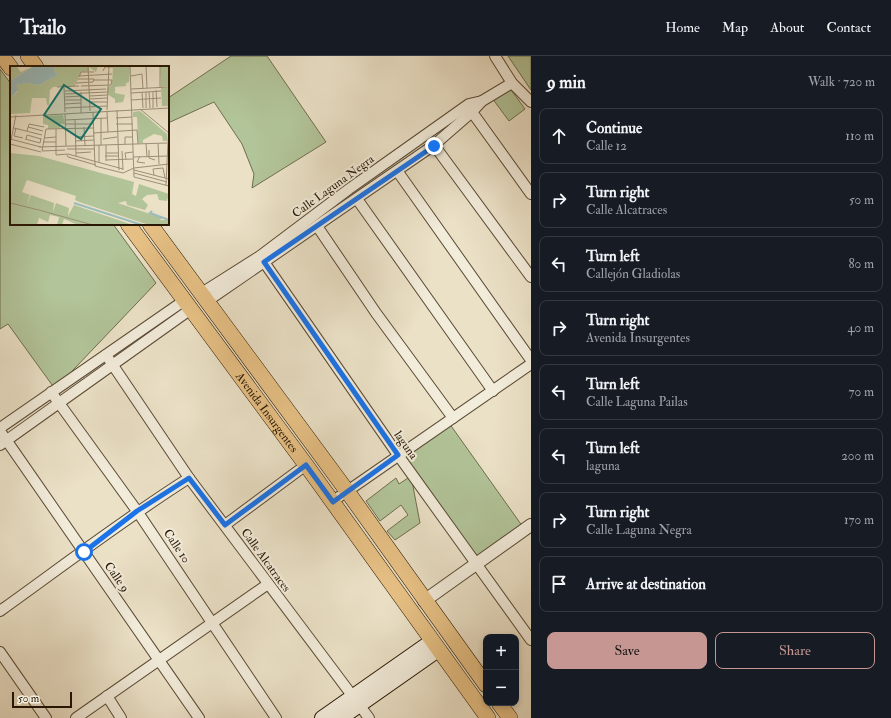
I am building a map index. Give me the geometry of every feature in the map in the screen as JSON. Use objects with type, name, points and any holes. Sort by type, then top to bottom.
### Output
[{"type":"main road","points":[[2,56],[10,67]]},
{"type":"main road","points":[[28,56],[35,66]]},
{"type":"main road","name":"Avenida Insurgentes","points":[[129,225],[306,465],[489,718]]},
{"type":"main road","points":[[138,236],[151,225]]},
{"type":"main road","name":"Avenida Insurgentes","points":[[151,225],[203,298],[347,491],[483,681]]},
{"type":"main road","points":[[322,718],[356,701],[435,645]]},
{"type":"main road","points":[[341,718],[356,701]]},
{"type":"main road","points":[[489,718],[504,710]]},
{"type":"street","points":[[495,56],[512,83],[531,102]]},
{"type":"street","name":"Calle Laguna Negra","points":[[203,298],[349,189],[469,104],[482,100],[512,83]]},
{"type":"street","name":"Calle Laguna Negra","points":[[203,298],[264,262],[398,172],[434,146],[472,112],[482,100]]},
{"type":"street","points":[[472,112],[531,194]]},
{"type":"street","points":[[434,146],[531,277]]},
{"type":"street","points":[[398,172],[531,360]]},
{"type":"street","points":[[357,199],[493,391]]},
{"type":"street","points":[[317,226],[376,313],[453,418]]},
{"type":"street","name":"laguna","points":[[264,262],[398,455],[531,640]]},
{"type":"street","points":[[0,429],[106,355],[188,305]]},
{"type":"street","points":[[3,442],[113,365],[188,305]]},
{"type":"street","name":"Calle Alcatraces","points":[[106,355],[189,478],[369,718]]},
{"type":"street","points":[[333,502],[398,455],[531,364]]},
{"type":"street","name":"Calle 10","points":[[51,392],[137,511],[276,718]]},
{"type":"street","name":"Calle 9","points":[[0,429],[3,442],[84,552],[199,718]]},
{"type":"street","points":[[225,525],[306,465]]},
{"type":"street","points":[[0,611],[84,552],[137,511],[189,478]]},
{"type":"street","points":[[424,600],[531,525]]},
{"type":"street","points":[[76,718],[268,584]]},
{"type":"street","points":[[0,652],[46,718]]},
{"type":"street","points":[[107,696],[121,718]]},
{"type":"green space","points":[[231,56],[267,56],[326,142],[252,188],[254,174],[242,144],[214,102],[169,123],[169,97]]},
{"type":"green space","points":[[508,56],[531,56],[531,90]]},
{"type":"green space","points":[[0,69],[10,83],[10,225],[114,225],[156,283],[55,389],[8,324],[0,329]]},
{"type":"green space","points":[[509,87],[525,109],[509,121],[492,98]]},
{"type":"green space","points":[[449,423],[523,527],[479,559],[400,456]]},
{"type":"green space","points":[[411,476],[420,523],[395,540],[387,531],[408,515],[401,505],[380,521],[366,501],[396,478],[399,484]]},
{"type":"route","points":[[84,552],[137,511],[189,478],[225,525],[306,465],[333,502],[398,455],[264,262],[434,146]]}]
